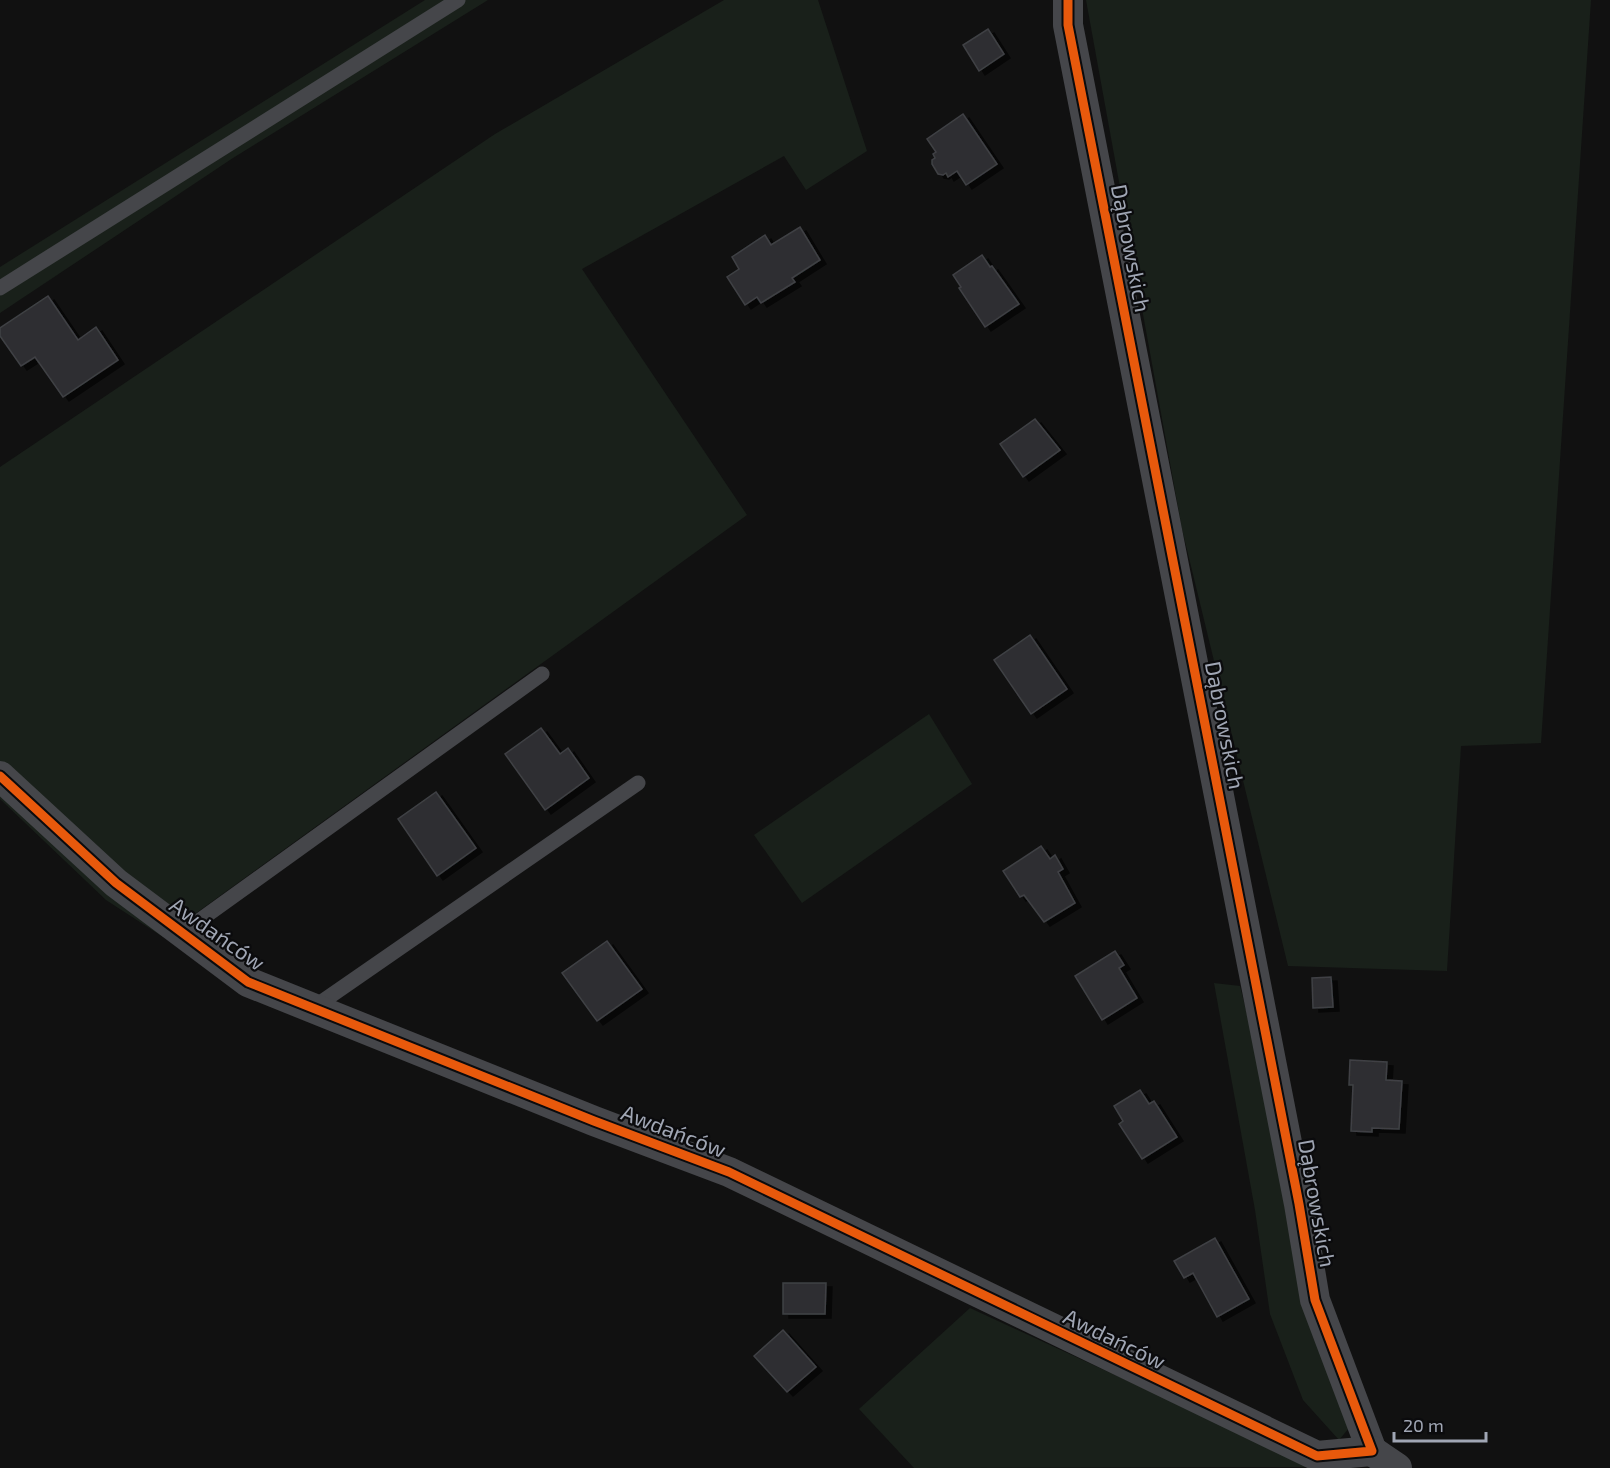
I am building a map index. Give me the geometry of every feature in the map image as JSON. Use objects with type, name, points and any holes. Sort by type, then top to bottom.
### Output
[{"type":"street","name":"Dąbrowskich","points":[[1068,0],[1068,25],[1297,1192],[1315,1300],[1361,1460]]},
{"type":"street","name":"Awdańców","points":[[0,776],[116,883],[248,982],[594,1121],[729,1172],[1317,1456],[1361,1460]]},
{"type":"street","points":[[1361,1460],[1397,1468]]},
{"type":"lane","points":[[0,288],[458,0]]},
{"type":"lane","points":[[182,933],[542,674]]},
{"type":"lane","points":[[313,1008],[638,783]]},
{"type":"shaded area","points":[[425,0],[488,0],[233,158],[0,313],[0,267]]},
{"type":"shaded area","points":[[724,0],[818,0],[867,151],[806,190],[784,156],[582,269],[747,515],[163,937],[106,900],[0,799],[0,467],[495,134]]},
{"type":"shaded area","points":[[1086,0],[1591,0],[1541,743],[1461,746],[1447,971],[1288,966],[1182,529]]},
{"type":"shaded area","points":[[929,714],[972,784],[802,903],[754,835]]},
{"type":"shaded area","points":[[1214,983],[1240,986],[1349,1428],[1339,1440],[1303,1400],[1270,1314],[1255,1210]]},
{"type":"shaded area","points":[[970,1308],[1314,1467],[914,1468],[859,1409]]},
{"type":"building","points":[[988,29],[1004,54],[979,71],[963,45]]},
{"type":"building","points":[[963,114],[997,164],[966,185],[957,171],[948,177],[946,173],[938,174],[932,164],[935,158],[933,154],[936,152],[927,139]]},
{"type":"building","points":[[800,227],[820,260],[792,278],[795,282],[761,303],[757,297],[745,305],[727,277],[739,269],[732,257],[765,235],[771,245]]},
{"type":"building","points":[[982,255],[1019,304],[985,327],[953,275]]},
{"type":"building","points":[[48,296],[78,340],[96,327],[118,360],[63,397],[35,357],[21,366],[0,336],[0,328]]},
{"type":"building","points":[[1035,419],[1060,450],[1023,477],[1000,444]]},
{"type":"building","points":[[1030,635],[1067,689],[1031,714],[994,660]]},
{"type":"building","points":[[541,728],[560,754],[568,748],[589,778],[545,810],[505,754]]},
{"type":"building","points":[[436,792],[476,848],[437,876],[398,819]]},
{"type":"building","points":[[1041,846],[1050,859],[1055,855],[1063,869],[1058,872],[1075,903],[1044,922],[1024,895],[1020,897],[1003,871]]},
{"type":"building","points":[[607,941],[642,989],[597,1021],[562,973]]},
{"type":"building","points":[[1115,951],[1124,965],[1119,968],[1137,998],[1102,1020],[1075,976]]},
{"type":"building","points":[[1331,977],[1333,1007],[1313,1008],[1312,978]]},
{"type":"building","points":[[1350,1060],[1387,1062],[1386,1080],[1402,1081],[1399,1129],[1372,1128],[1372,1132],[1351,1131],[1353,1085],[1349,1085]]},
{"type":"building","points":[[1140,1090],[1149,1104],[1154,1101],[1177,1137],[1142,1159],[1119,1124],[1123,1121],[1114,1106]]},
{"type":"building","points":[[1215,1238],[1249,1299],[1217,1317],[1193,1273],[1184,1278],[1174,1261]]},
{"type":"building","points":[[783,1283],[826,1283],[825,1314],[783,1314]]},
{"type":"building","points":[[783,1330],[816,1367],[787,1392],[754,1356]]},
{"type":"cycle path","points":[[0,776],[116,883],[248,982],[594,1121],[729,1172],[1317,1456],[1372,1451],[1315,1300],[1299,1204],[1068,25],[1068,0]]}]
